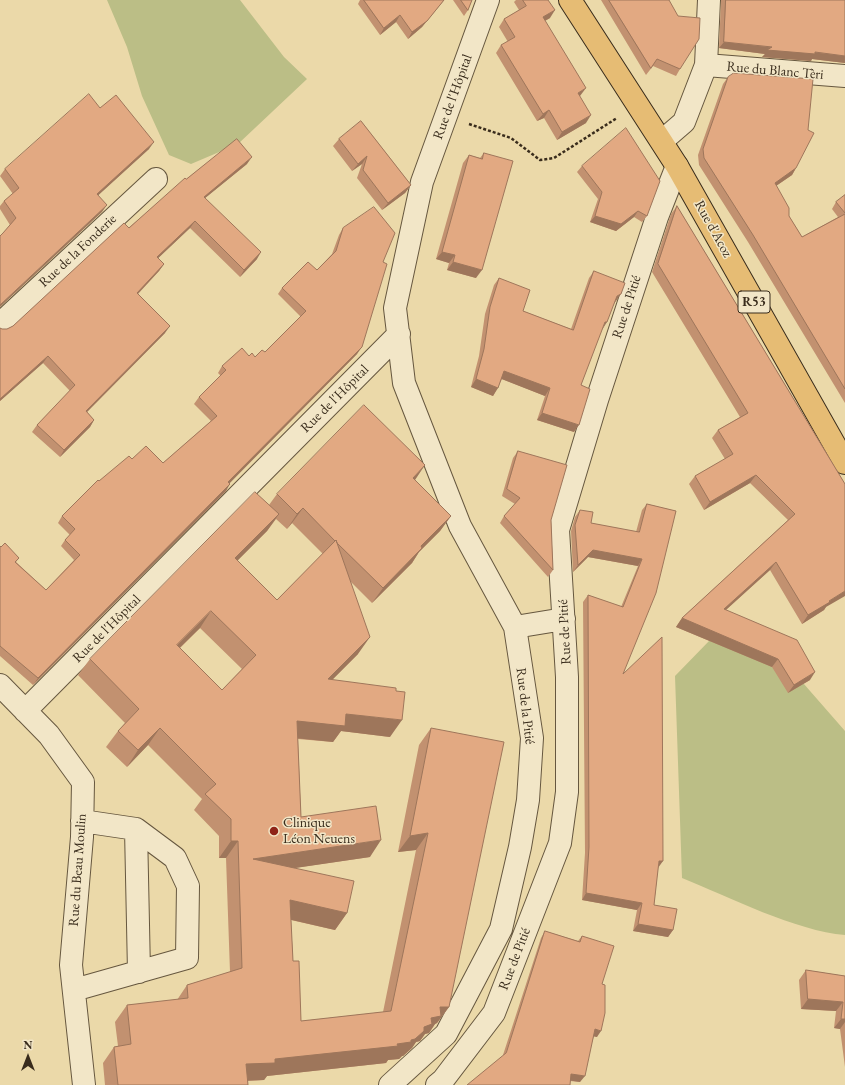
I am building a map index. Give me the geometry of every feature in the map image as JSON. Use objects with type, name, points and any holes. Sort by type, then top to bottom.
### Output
[{"type":"main road","name":"Rue d'Acoz","points":[[570,0],[677,166],[845,463]]},
{"type":"street","name":"Rue de l'Hôpital","points":[[25,711],[399,334],[395,308],[420,189],[488,0]]},
{"type":"street","points":[[662,141],[684,122],[706,65],[709,0]]},
{"type":"street","name":"Rue du Blanc Tèri","points":[[706,65],[845,76]]},
{"type":"street","name":"Rue de Pitié","points":[[437,1085],[443,1080],[494,1013],[560,843],[567,792],[567,676],[558,530],[601,385],[657,217],[677,166]]},
{"type":"street","name":"Rue de la Fonderie","points":[[0,324],[156,179]]},
{"type":"street","name":"Rue de la Pitié","points":[[390,1085],[446,1034],[501,929],[520,847],[528,800],[532,738],[515,627],[460,526],[404,383],[399,334]]},
{"type":"street","points":[[515,627],[564,619]]},
{"type":"street","name":"Rue du Beau Moulin","points":[[0,685],[49,735],[83,782],[82,821],[71,965],[84,1085]]},
{"type":"street","points":[[74,990],[187,958],[188,886],[175,858],[136,829],[82,821]]},
{"type":"street","points":[[136,829],[139,972]]},
{"type":"path","points":[[446,116],[511,138],[540,160],[554,158],[638,105]]},
{"type":"green space","points":[[107,0],[240,0],[284,57],[307,79],[238,144],[191,164],[169,155],[142,96],[127,47]]},
{"type":"green space","points":[[710,640],[769,644],[845,731],[845,935],[805,927],[784,920],[682,878],[675,676]]},
{"type":"building","points":[[364,0],[444,0],[427,21],[412,32],[400,15],[384,28]]},
{"type":"building","points":[[461,0],[472,0],[468,10]]},
{"type":"building","points":[[523,0],[548,0],[555,10],[543,17],[586,88],[578,93],[591,115],[562,132],[549,110],[543,114],[501,45],[515,37],[504,19],[526,6]]},
{"type":"building","points":[[609,0],[669,0],[678,16],[700,18],[699,39],[680,69],[657,59],[651,68]]},
{"type":"building","points":[[726,0],[845,0],[845,56],[815,52],[815,54],[767,50],[772,47],[724,42]]},
{"type":"building","points":[[734,73],[813,79],[808,130],[814,133],[796,168],[775,183],[789,208],[789,216],[802,237],[845,214],[845,389],[753,235],[704,158],[703,149],[728,77]]},
{"type":"building","points":[[89,94],[100,108],[116,95],[154,142],[97,194],[107,205],[0,305],[0,236],[16,218],[4,201],[19,188],[5,169]]},
{"type":"building","points":[[361,121],[411,185],[388,203],[363,170],[367,156],[358,164],[339,139]]},
{"type":"building","points":[[626,128],[660,181],[647,216],[638,211],[621,224],[595,216],[602,192],[582,166]]},
{"type":"building","points":[[237,139],[252,157],[204,197],[261,252],[244,270],[195,221],[157,257],[164,264],[137,293],[170,326],[86,411],[94,420],[64,450],[37,425],[75,385],[48,356],[0,399],[0,328],[7,329],[13,326],[124,223],[129,228],[185,178],[186,179]]},
{"type":"building","points":[[484,153],[513,161],[482,270],[453,262],[455,255],[442,252],[469,155],[482,159]]},
{"type":"building","points":[[845,195],[845,213],[836,202]]},
{"type":"building","points":[[677,206],[845,484],[845,591],[808,615],[776,562],[724,609],[797,640],[815,672],[794,685],[778,659],[682,618],[795,514],[756,475],[710,502],[695,476],[733,454],[718,430],[748,413],[658,264]]},
{"type":"building","points":[[374,207],[395,233],[383,262],[387,264],[362,347],[228,482],[230,484],[38,678],[0,646],[0,546],[1,547],[5,543],[19,558],[15,562],[46,590],[80,555],[65,540],[75,529],[62,516],[98,480],[99,481],[129,456],[132,459],[146,446],[163,463],[217,416],[199,397],[226,370],[222,366],[242,348],[249,356],[252,353],[255,357],[262,350],[265,352],[306,311],[282,288],[308,262],[317,270],[336,251],[343,228]]},
{"type":"building","points":[[594,271],[625,283],[621,294],[617,296],[607,322],[605,322],[581,385],[590,389],[579,425],[542,413],[550,388],[504,371],[498,388],[476,379],[484,349],[490,307],[499,278],[530,290],[523,311],[573,330]]},
{"type":"building","points":[[364,405],[425,465],[413,478],[451,516],[421,546],[422,548],[383,588],[303,508],[297,514],[277,494]]},
{"type":"building","points":[[518,451],[567,465],[551,520],[553,570],[504,516],[520,498],[507,489]]},
{"type":"building","points":[[255,492],[279,514],[235,558],[277,600],[336,540],[370,637],[328,679],[396,688],[396,691],[405,692],[402,720],[346,714],[345,726],[297,721],[301,817],[376,806],[381,840],[253,859],[354,881],[347,913],[290,900],[293,961],[299,961],[301,1021],[391,1011],[428,833],[410,836],[431,728],[504,742],[449,1007],[440,1007],[441,1016],[431,1018],[432,1024],[424,1027],[424,1031],[415,1039],[411,1040],[411,1042],[397,1044],[398,1046],[275,1059],[275,1063],[246,1064],[248,1085],[118,1085],[114,1047],[131,1044],[127,1005],[188,998],[187,985],[242,968],[238,841],[231,841],[231,819],[205,794],[216,784],[160,728],[138,750],[118,731],[139,709],[90,659]],"holes":[[[211,611],[256,655],[222,690],[177,645]]]},
{"type":"building","points":[[647,504],[676,511],[656,593],[623,674],[662,637],[663,861],[659,861],[654,905],[677,909],[673,930],[638,924],[642,903],[586,893],[589,847],[588,595],[623,607],[642,559],[593,550],[578,565],[575,525],[580,510],[593,512],[591,523],[639,532]]},
{"type":"building","points":[[545,931],[580,942],[582,936],[614,946],[602,984],[605,985],[605,1013],[601,1031],[595,1029],[585,1076],[571,1074],[570,1085],[467,1085],[506,1053]]},
{"type":"building","points":[[806,970],[845,976],[845,1019],[841,1019],[843,1002],[808,999]]},
{"type":"place","name":"Clinique Léon Neuens","points":[[274,831]]}]
